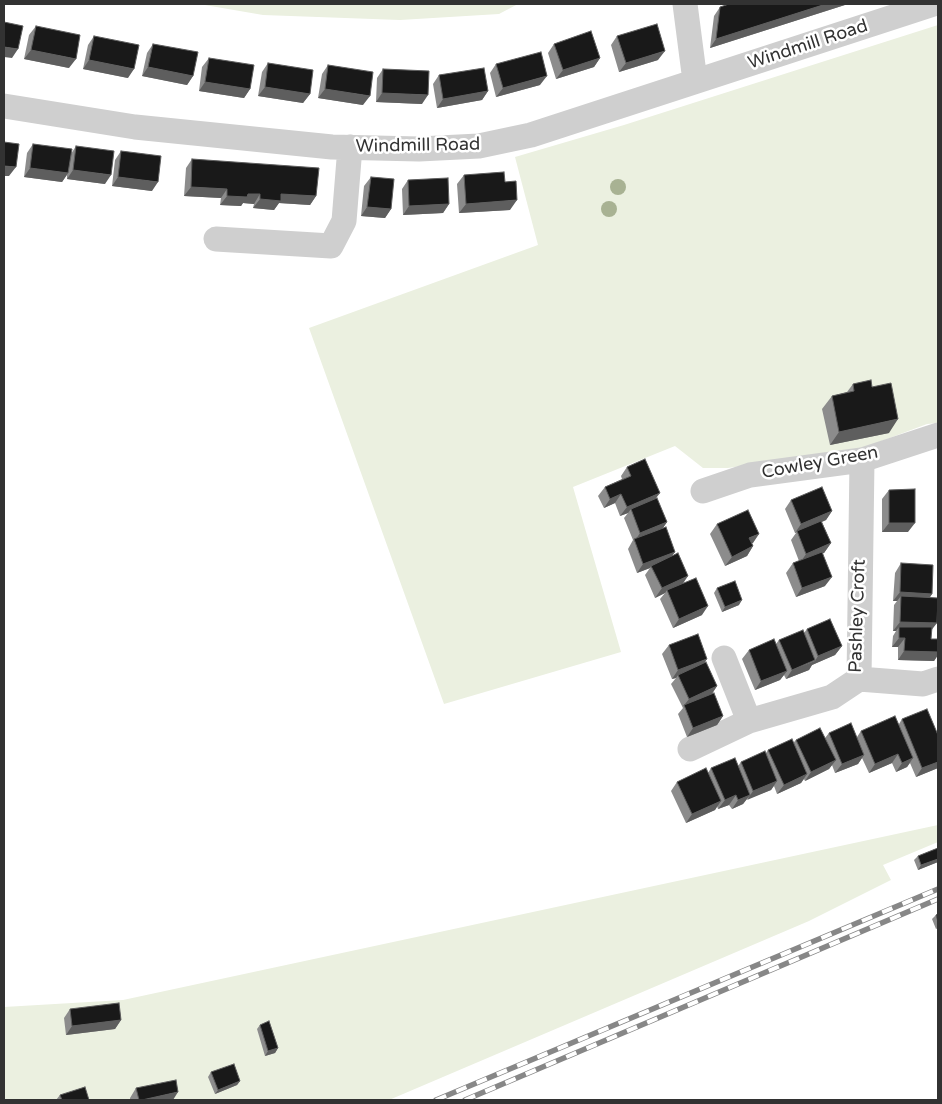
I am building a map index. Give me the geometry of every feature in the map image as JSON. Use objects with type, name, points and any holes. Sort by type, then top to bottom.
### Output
[{"type":"street","points":[[685,4],[695,81]]},
{"type":"street","name":"Windmill Road","points":[[4,106],[135,127],[332,147],[419,149],[479,146],[531,135],[695,81],[878,13],[933,4]]},
{"type":"street","points":[[216,239],[332,246],[344,221],[350,147]]},
{"type":"street","name":"Cowley Green","points":[[703,491],[750,475],[862,460],[938,435]]},
{"type":"street","name":"Pashley Croft","points":[[690,749],[749,720],[832,697],[859,679],[862,460]]},
{"type":"street","points":[[724,658],[749,720]]},
{"type":"street","points":[[859,679],[923,684],[938,679]]},
{"type":"green space","points":[[199,4],[518,4],[499,14],[400,20],[263,15]]},
{"type":"green space","points":[[938,25],[938,423],[927,424],[863,448],[728,468],[703,468],[675,446],[573,487],[621,652],[444,704],[309,328],[538,245],[515,157],[624,125]]},
{"type":"green space","points":[[938,825],[938,842],[883,865],[891,880],[809,921],[389,1100],[4,1100],[4,1007],[123,1000]]},
{"type":"building","points":[[729,4],[826,4],[716,39],[720,7]]},
{"type":"building","points":[[4,22],[23,26],[18,49],[4,47]]},
{"type":"building","points":[[657,24],[665,51],[626,63],[617,36]]},
{"type":"building","points":[[36,26],[80,35],[76,59],[31,50]]},
{"type":"building","points":[[591,31],[600,58],[563,70],[554,44]]},
{"type":"building","points":[[94,36],[139,45],[134,69],[89,60]]},
{"type":"building","points":[[153,44],[198,52],[193,76],[148,67]]},
{"type":"building","points":[[541,52],[547,76],[503,88],[496,64]]},
{"type":"building","points":[[209,58],[254,65],[250,89],[205,82]]},
{"type":"building","points":[[268,63],[313,70],[310,94],[265,87]]},
{"type":"building","points":[[328,65],[373,72],[370,96],[325,89]]},
{"type":"building","points":[[484,68],[488,91],[443,99],[439,75]]},
{"type":"building","points":[[383,69],[429,71],[428,95],[382,93]]},
{"type":"building","points":[[4,142],[19,144],[16,167],[4,166]]},
{"type":"building","points":[[33,144],[72,149],[68,173],[30,168]]},
{"type":"building","points":[[76,146],[114,151],[111,175],[73,170]]},
{"type":"building","points":[[121,151],[161,156],[158,182],[118,177]]},
{"type":"building","points":[[192,159],[319,168],[316,196],[281,194],[281,201],[260,199],[260,194],[248,194],[247,197],[227,196],[227,189],[191,187]]},
{"type":"building","points":[[504,172],[505,182],[516,181],[517,200],[466,204],[464,175]]},
{"type":"building","points":[[371,177],[394,179],[391,209],[367,207]]},
{"type":"building","points":[[448,178],[449,204],[409,206],[408,180]]},
{"type":"building","points":[[871,380],[872,387],[891,383],[898,419],[839,432],[832,396],[854,391],[853,384]]},
{"type":"building","points":[[645,459],[660,493],[627,507],[621,494],[610,499],[605,487],[631,476],[627,467]]},
{"type":"building","points":[[822,487],[832,511],[801,524],[791,500]]},
{"type":"building","points":[[915,489],[915,523],[889,523],[889,490]]},
{"type":"building","points":[[657,498],[667,522],[640,533],[631,509]]},
{"type":"building","points":[[748,510],[759,534],[749,538],[753,546],[732,557],[717,524]]},
{"type":"building","points":[[821,521],[831,543],[806,554],[797,531]]},
{"type":"building","points":[[666,527],[675,552],[643,564],[634,539]]},
{"type":"building","points":[[822,552],[832,577],[802,588],[793,563]]},
{"type":"building","points":[[678,553],[688,576],[662,588],[651,566]]},
{"type":"building","points":[[901,563],[933,565],[932,594],[900,592]]},
{"type":"building","points":[[696,578],[708,606],[679,619],[667,590]]},
{"type":"building","points":[[735,581],[742,600],[725,607],[717,588]]},
{"type":"building","points":[[901,596],[938,598],[937,623],[900,622]]},
{"type":"building","points":[[830,619],[842,646],[818,656],[807,629]]},
{"type":"building","points":[[899,627],[932,627],[931,639],[938,639],[938,652],[904,651],[905,638],[899,638]]},
{"type":"building","points":[[803,630],[815,660],[792,670],[779,640]]},
{"type":"building","points":[[698,634],[707,659],[678,670],[669,645]]},
{"type":"building","points":[[774,639],[787,671],[761,681],[749,650]]},
{"type":"building","points":[[706,662],[717,686],[689,699],[678,675]]},
{"type":"building","points":[[714,693],[723,716],[693,728],[684,705]]},
{"type":"building","points":[[927,709],[938,735],[938,762],[922,768],[902,719]]},
{"type":"building","points":[[895,716],[913,758],[902,763],[898,754],[875,764],[861,731]]},
{"type":"building","points":[[851,723],[864,755],[842,764],[829,733]]},
{"type":"building","points":[[820,728],[836,760],[811,772],[796,740]]},
{"type":"building","points":[[792,739],[807,774],[784,785],[768,750]]},
{"type":"building","points":[[765,751],[777,781],[753,791],[741,762]]},
{"type":"building","points":[[735,758],[750,795],[738,800],[736,795],[725,800],[711,768]]},
{"type":"building","points":[[706,768],[721,801],[692,814],[677,782]]},
{"type":"building","points":[[938,848],[938,859],[921,865],[918,856]]},
{"type":"building","points":[[119,1003],[121,1020],[72,1026],[70,1009]]},
{"type":"building","points":[[269,1021],[278,1048],[268,1051],[260,1025]]},
{"type":"building","points":[[234,1064],[240,1081],[218,1090],[211,1072]]},
{"type":"building","points":[[176,1080],[178,1092],[139,1100],[136,1088]]},
{"type":"building","points":[[85,1087],[89,1100],[62,1100],[60,1095]]},
{"type":"railway","points":[[436,1100],[938,889]]},
{"type":"railway","points":[[465,1100],[938,899]]}]
